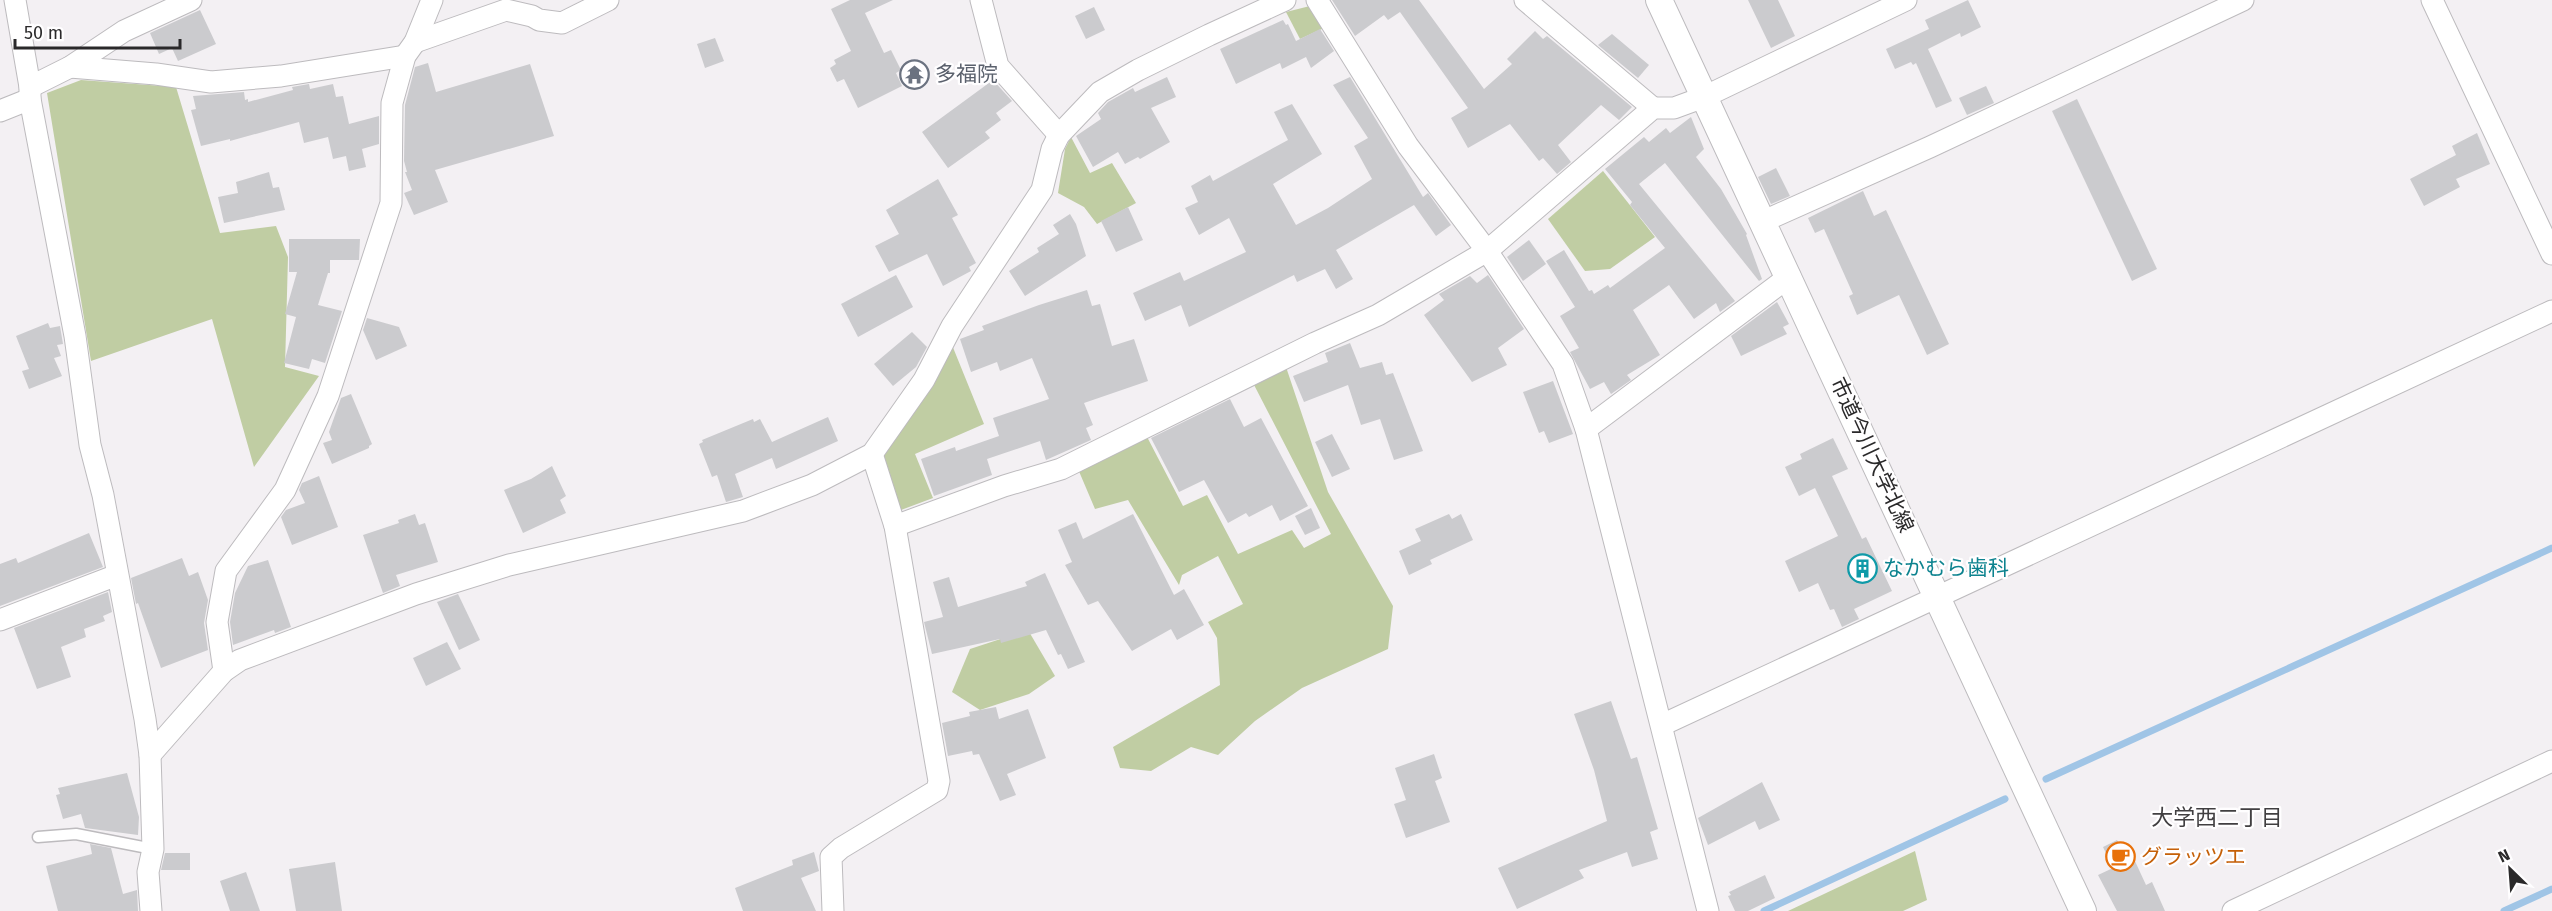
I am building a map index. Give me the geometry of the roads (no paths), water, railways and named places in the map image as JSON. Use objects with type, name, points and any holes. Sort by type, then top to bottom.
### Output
[{"type":"street","points":[[15,0],[75,336],[90,445],[103,495],[150,755],[153,849],[148,872],[152,911]]},
{"type":"street","points":[[0,111],[124,31],[191,0]]},
{"type":"street","points":[[224,671],[217,622],[226,571],[285,490],[328,396],[391,203],[392,103],[410,49],[432,0]]},
{"type":"street","points":[[70,67],[156,74],[211,82],[282,76],[410,49],[506,10],[539,20],[562,23],[608,0]]},
{"type":"street","points":[[981,0],[998,66],[1059,135]]},
{"type":"street","points":[[150,755],[224,671],[240,660],[416,594],[509,565],[743,511],[812,485],[872,454],[924,380],[952,326],[1042,190],[1052,149],[1059,135],[1100,92],[1198,40],[1286,0]]},
{"type":"street","points":[[1317,0],[1408,146],[1487,252],[1563,364],[1586,429],[1708,911]]},
{"type":"street","points":[[1525,0],[1653,108],[1674,108],[1704,97],[1906,0]]},
{"type":"street","name":"市道今川大学北線","points":[[1659,0],[1790,276],[1937,598],[2084,911]]},
{"type":"street","points":[[1764,221],[1930,147],[2243,0]]},
{"type":"street","points":[[2432,0],[2552,254]]},
{"type":"street","points":[[895,526],[1004,486],[1061,469],[1315,343],[1378,315],[1487,252],[1653,108]]},
{"type":"street","points":[[1586,429],[1790,276]]},
{"type":"street","points":[[1662,725],[2552,311]]},
{"type":"street","points":[[832,911],[831,856],[937,790],[939,781],[895,526],[872,454]]},
{"type":"street","points":[[0,620],[117,575]]},
{"type":"street","points":[[2233,911],[2552,762]]},
{"type":"lane","points":[[38,837],[76,834],[153,849]]},
{"type":"waterway","points":[[2046,779],[2552,548]]},
{"type":"waterway","points":[[1764,911],[2005,799]]},
{"type":"waterway","points":[[2504,911],[2552,889]]},
{"type":"place","name":"多福院","points":[[914,74]]},
{"type":"place","name":"なかむら歯科","points":[[1862,568]]},
{"type":"place","name":"グラッツエ","points":[[2120,857]]},
{"type":"district","name":"大学西二丁目","points":[[2217,817]]}]
